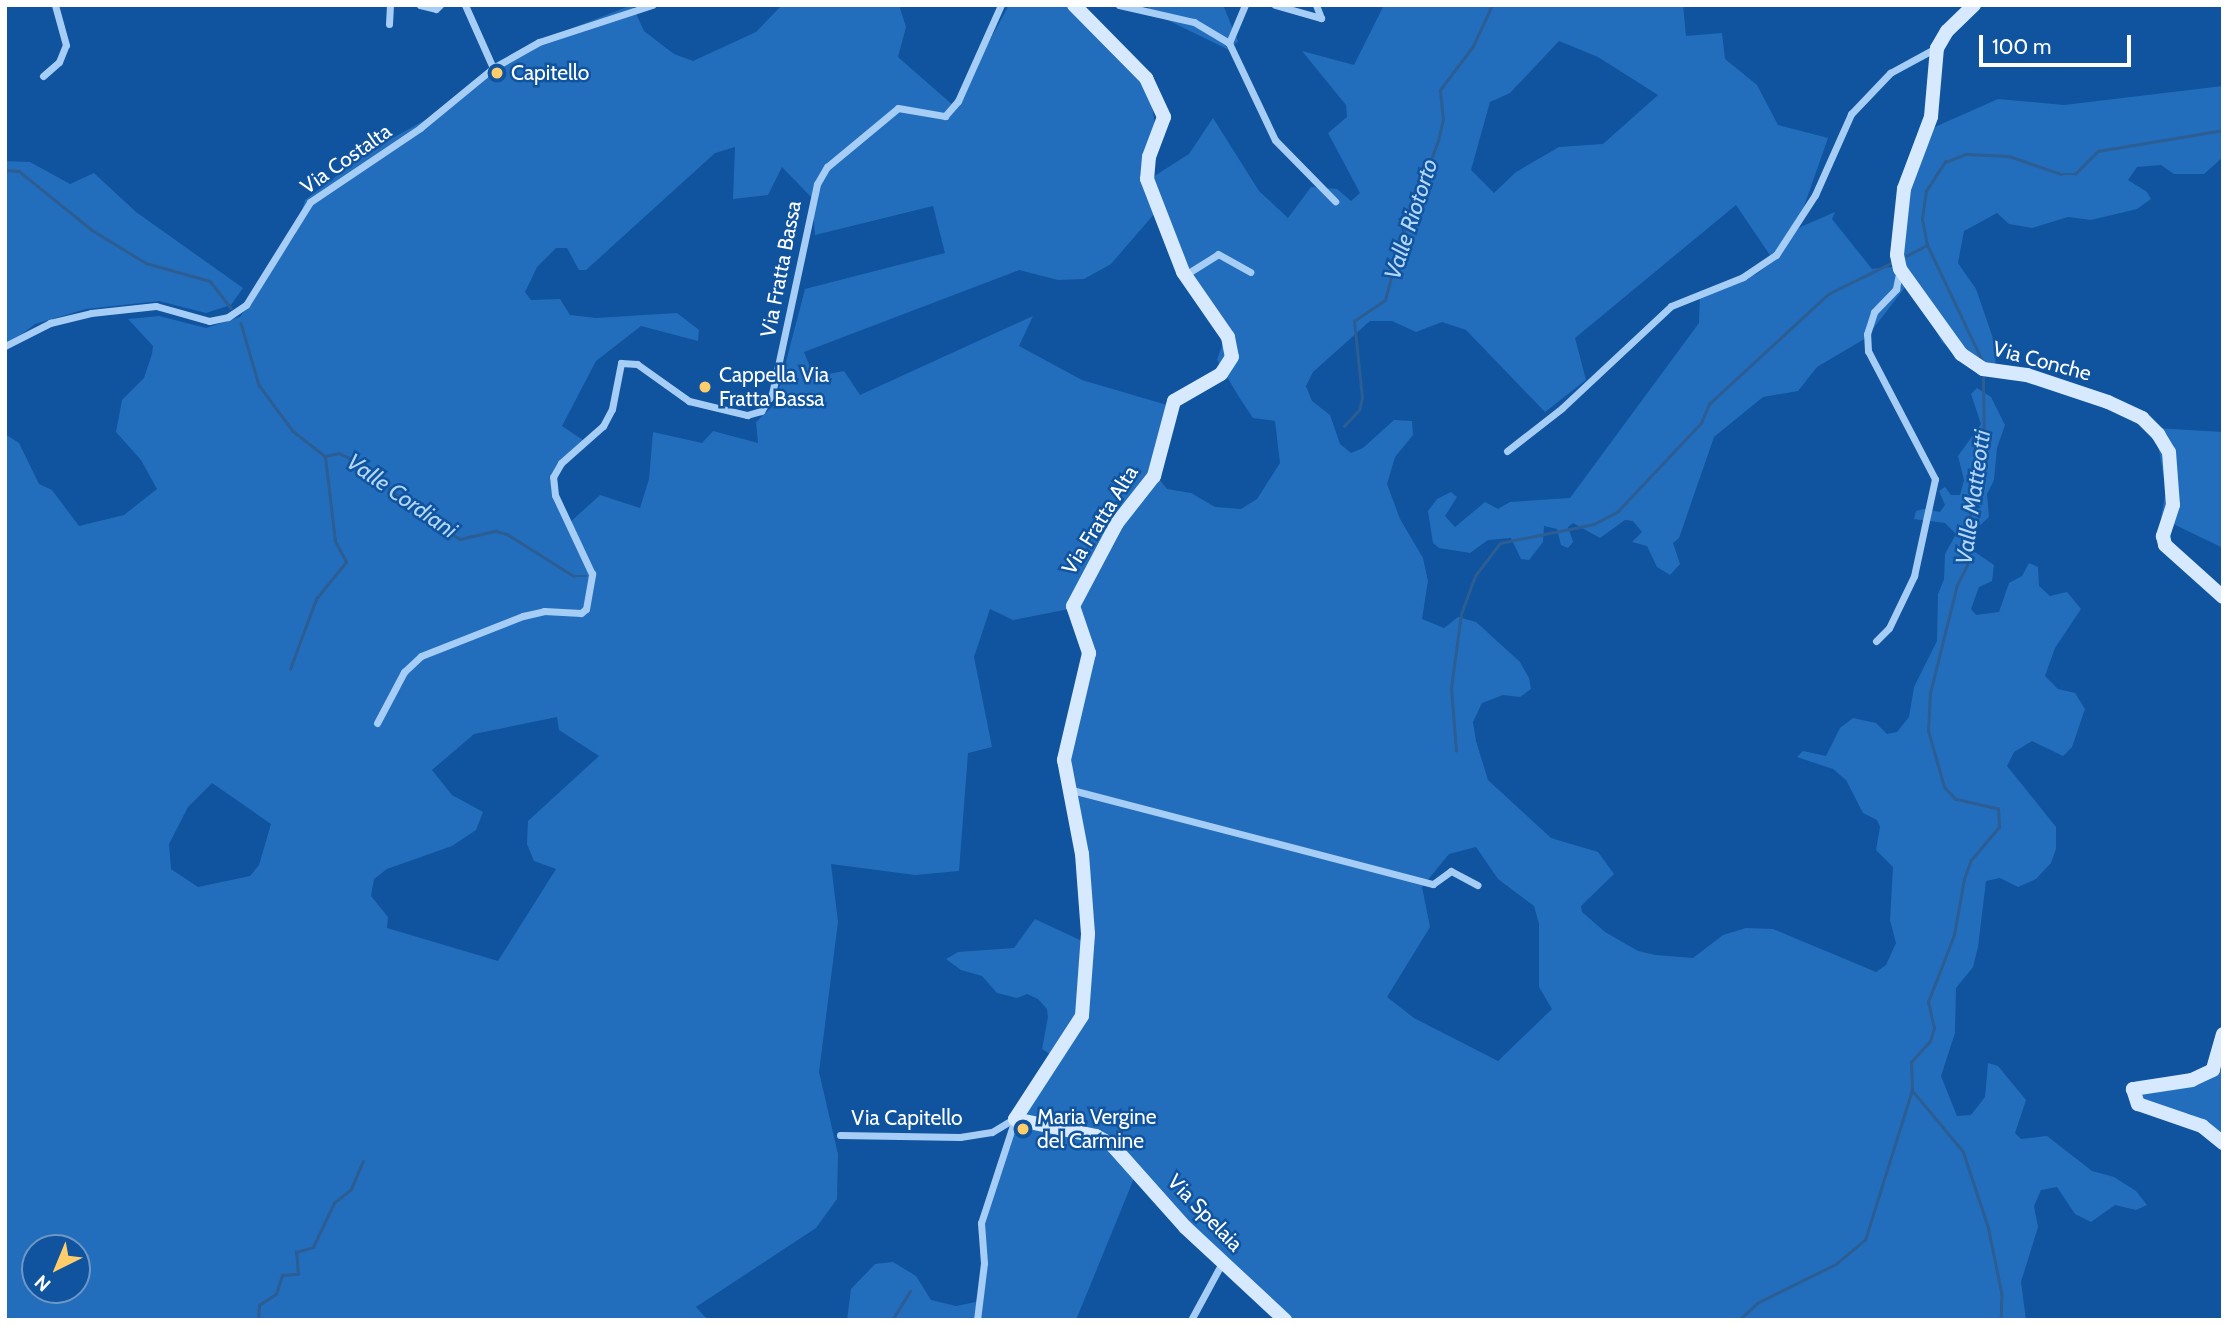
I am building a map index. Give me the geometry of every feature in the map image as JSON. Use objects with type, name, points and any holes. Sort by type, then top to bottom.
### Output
[{"type":"street","points":[[43,76],[59,62],[66,45],[64,24],[55,5]]},
{"type":"street","points":[[389,24],[390,5]]},
{"type":"street","points":[[421,5],[436,9],[440,5]]},
{"type":"street","points":[[465,5],[493,68]]},
{"type":"street","name":"Via Costalta","points":[[5,346],[50,323],[91,313],[156,306],[208,321],[229,317],[246,305],[310,202],[420,128],[493,68],[539,42],[652,5]]},
{"type":"street","name":"Via Fratta Bassa","points":[[377,723],[404,673],[421,656],[523,616],[544,611],[581,613],[586,609],[592,574],[555,495],[553,477],[561,464],[603,426],[612,409],[621,363],[637,365],[689,401],[747,415],[761,411],[772,394],[789,328],[817,184],[827,167],[858,146],[898,108],[945,116],[958,101],[1000,5]]},
{"type":"street","points":[[1074,5],[1080,5]]},
{"type":"street","name":"Via Fratta Alta","points":[[1015,1119],[1034,1083],[1082,1016],[1088,934],[1082,854],[1067,789],[1064,760],[1089,653],[1073,606],[1117,523],[1147,491],[1174,401],[1221,374],[1232,356],[1228,337],[1184,275],[1147,179],[1149,157],[1164,117],[1146,78],[1074,5]]},
{"type":"street","points":[[1119,5],[1195,22],[1229,43],[1275,140],[1335,201]]},
{"type":"street","points":[[1229,43],[1245,5]]},
{"type":"street","points":[[1275,5],[1321,18],[1316,5]]},
{"type":"street","points":[[1876,641],[1889,628],[1914,576],[1935,479],[1868,351],[1867,334],[1874,312],[1896,289],[1900,269],[1897,255],[1904,189],[1931,117],[1937,48],[1947,31],[1973,5]]},
{"type":"street","points":[[1507,450],[1562,408],[1671,306],[1695,293],[1743,277],[1776,255],[1815,195],[1851,114],[1890,73],[1937,48]]},
{"type":"street","points":[[1184,275],[1218,254],[1250,272]]},
{"type":"street","name":"Via Conche","points":[[1900,269],[1961,354],[1983,369],[2027,375],[2108,402],[2142,418],[2169,452],[2173,505],[2163,536],[2165,545],[2223,597]]},
{"type":"street","points":[[1067,789],[1433,884],[1451,871],[1477,885]]},
{"type":"street","points":[[2223,1034],[2213,1070],[2192,1080],[2133,1089],[2137,1104],[2202,1126],[2223,1143]]},
{"type":"street","points":[[977,1320],[984,1263],[981,1223],[1015,1119]]},
{"type":"street","name":"Via Capitello","points":[[841,1135],[960,1137],[992,1132],[1015,1119]]},
{"type":"street","name":"Via Spelaia","points":[[1015,1119],[1096,1136],[1112,1145],[1223,1262],[1285,1320]]},
{"type":"street","points":[[1191,1320],[1223,1262]]},
{"type":"shaded area","points":[[632,5],[644,31],[674,54],[693,61],[756,32],[782,5],[899,5],[906,27],[898,57],[954,106],[1009,5],[1075,5],[1150,91],[1155,126],[1145,182],[1189,154],[1213,118],[1259,191],[1288,218],[1311,187],[1337,189],[1351,201],[1360,193],[1328,133],[1347,117],[1346,105],[1302,51],[1354,65],[1384,5],[1683,5],[1686,36],[1722,33],[1725,59],[1757,85],[1778,125],[1828,138],[1796,229],[1835,212],[1832,219],[1872,269],[1901,266],[1896,252],[1918,138],[1937,126],[1998,99],[2064,105],[2223,86],[2223,157],[2204,174],[2174,174],[2161,165],[2137,167],[2128,180],[2147,192],[2151,199],[2137,209],[2091,220],[2068,217],[2032,228],[2009,224],[1997,213],[1964,231],[1958,263],[1976,289],[1996,347],[1995,367],[1967,364],[1942,342],[1909,282],[1866,338],[1817,367],[1798,391],[1763,397],[1714,437],[1679,538],[1673,543],[1680,564],[1670,575],[1657,567],[1647,546],[1632,542],[1642,532],[1633,521],[1625,520],[1600,538],[1573,523],[1568,527],[1573,542],[1568,548],[1561,545],[1557,529],[1544,526],[1543,542],[1529,560],[1521,559],[1511,538],[1488,540],[1470,553],[1439,548],[1433,543],[1428,511],[1437,499],[1451,492],[1457,497],[1445,516],[1455,527],[1485,502],[1498,509],[1510,502],[1570,498],[1699,323],[1700,291],[1755,275],[1774,261],[1736,205],[1575,338],[1586,380],[1545,412],[1466,330],[1442,322],[1416,332],[1392,321],[1370,321],[1313,372],[1306,386],[1312,401],[1330,415],[1340,444],[1351,453],[1363,448],[1394,420],[1412,421],[1413,435],[1395,457],[1387,484],[1400,519],[1423,558],[1428,581],[1422,619],[1444,628],[1458,617],[1476,622],[1520,662],[1529,678],[1531,689],[1520,697],[1503,695],[1482,703],[1473,722],[1476,741],[1488,780],[1551,838],[1598,852],[1614,874],[1581,906],[1582,912],[1605,932],[1638,951],[1655,955],[1693,958],[1723,935],[1746,928],[1773,929],[1876,972],[1886,965],[1896,943],[1890,920],[1893,867],[1876,850],[1880,827],[1877,820],[1863,813],[1846,780],[1833,769],[1797,757],[1803,751],[1826,756],[1840,728],[1853,718],[1876,723],[1887,734],[1897,732],[1909,717],[1914,687],[1937,641],[1938,594],[1944,579],[1945,554],[1956,534],[1945,523],[1914,519],[1916,511],[1924,509],[1940,512],[1945,505],[1939,491],[1945,487],[1951,495],[1960,495],[1964,480],[1958,456],[1981,424],[1971,394],[1977,388],[1991,397],[2005,425],[1997,448],[1994,480],[1987,494],[1989,517],[1977,528],[1975,552],[1994,565],[1992,581],[1979,587],[1971,609],[1976,615],[1999,612],[2009,583],[2022,576],[2029,563],[2038,567],[2039,586],[2050,596],[2067,592],[2081,609],[2055,648],[2045,676],[2058,689],[2075,693],[2085,709],[2072,747],[2063,756],[2032,741],[2014,752],[2007,766],[2056,827],[2056,849],[2051,863],[2036,879],[2018,887],[2000,878],[1986,881],[1978,947],[1973,967],[1956,988],[1955,1033],[1941,1076],[1957,1116],[1971,1115],[1985,1097],[1988,1063],[1998,1066],[2026,1100],[2015,1133],[2021,1139],[2047,1136],[2092,1171],[2114,1177],[2136,1191],[2147,1205],[2136,1210],[2115,1205],[2091,1222],[2075,1214],[2057,1187],[2041,1190],[2034,1206],[2038,1227],[2021,1282],[2026,1320],[1281,1320],[1137,1171],[1076,1320],[847,1320],[851,1289],[875,1264],[893,1262],[916,1276],[931,1300],[956,1306],[976,1302],[985,1270],[981,1225],[1015,1117],[1053,1056],[1042,1049],[1048,1017],[1047,1009],[1038,999],[1027,994],[1017,998],[997,993],[982,976],[961,970],[946,959],[958,952],[1014,948],[1035,919],[1082,941],[1084,883],[1065,760],[1085,662],[1069,609],[1013,620],[990,609],[974,657],[992,747],[968,753],[959,871],[915,875],[831,864],[838,922],[819,1072],[838,1154],[837,1199],[816,1228],[696,1307],[708,1320],[5,1320],[5,434],[19,443],[39,484],[52,490],[79,526],[124,515],[157,489],[141,460],[116,432],[122,400],[144,378],[153,346],[128,319],[159,316],[206,328],[240,317],[295,235],[305,200],[371,150],[443,110],[495,63],[531,44]],"holes":[[[1559,41],[1598,57],[1658,95],[1603,144],[1559,147],[1516,172],[1494,193],[1471,170],[1490,102],[1510,93]],[[735,147],[733,199],[768,195],[782,167],[812,198],[815,235],[933,206],[945,253],[805,289],[775,404],[756,422],[758,443],[713,431],[702,443],[653,432],[649,479],[640,508],[600,495],[567,525],[549,477],[564,457],[586,442],[562,426],[596,361],[641,326],[698,341],[699,330],[677,313],[596,318],[570,315],[560,299],[531,300],[525,292],[537,267],[556,248],[567,248],[579,270],[586,270],[715,153]],[[1155,213],[1224,340],[1217,360],[1253,418],[1275,421],[1280,463],[1257,499],[1241,509],[1215,507],[1191,493],[1167,489],[1155,474],[1167,405],[1082,380],[1019,346],[1033,316],[860,395],[844,371],[814,377],[804,352],[1019,270],[1058,280],[1084,279],[1111,264]],[[557,717],[559,730],[599,756],[528,821],[527,844],[534,861],[556,869],[498,961],[387,928],[388,917],[371,896],[374,879],[387,869],[452,846],[476,830],[483,812],[452,795],[432,770],[474,734]],[[212,783],[271,824],[259,865],[250,876],[198,887],[171,869],[169,844],[188,807]],[[1476,847],[1498,879],[1534,906],[1539,924],[1539,987],[1552,1009],[1498,1061],[1414,1018],[1387,997],[1430,927],[1422,887],[1449,854]]]},
{"type":"shaded area","points":[[1147,5],[1223,5],[1238,41],[1229,50],[1149,11]]},
{"type":"shaded area","points":[[5,161],[30,162],[70,184],[94,173],[136,212],[243,288],[231,305],[206,313],[159,301],[86,309],[35,324],[5,347]]},
{"type":"shaded area","points":[[2155,428],[2223,432],[2223,548],[2161,518],[2166,490]]},
{"type":"shaded area","points":[[2213,1066],[2223,1066],[2223,1148],[2191,1114],[2141,1107],[2131,1087],[2136,1081],[2200,1073]]},
{"type":"waterway","name":"Valle Riotorto","points":[[1344,426],[1359,410],[1362,398],[1354,321],[1385,300],[1403,233],[1438,141],[1443,120],[1440,90],[1473,46],[1492,5]]},
{"type":"waterway","name":"Valle Matteotti","points":[[1983,363],[1927,245],[1922,219],[1926,191],[1945,162],[1966,154],[2009,156],[2061,174],[2075,174],[2098,151],[2223,130]]},
{"type":"waterway","name":"Valle Cordiani","points":[[5,170],[19,171],[92,230],[146,263],[210,281],[231,308]]},
{"type":"waterway","points":[[1906,256],[1927,245]]},
{"type":"waterway","points":[[1456,751],[1451,688],[1461,614],[1475,576],[1500,543],[1594,524],[1618,511],[1701,423],[1709,404],[1828,294],[1891,263]]},
{"type":"waterway","name":"Valle Cordiani","points":[[241,323],[259,385],[293,431],[325,456],[339,453],[366,466],[404,502],[460,539],[496,531],[507,534],[574,576],[586,576]]},
{"type":"waterway","name":"Valle Matteotti","points":[[1739,1320],[1757,1303],[1836,1264],[1865,1240],[1912,1090],[1911,1062],[1930,1041],[1934,1028],[1928,1002],[1954,935],[1964,879],[1971,860],[1999,827],[1998,809],[1955,799],[1944,787],[1928,731],[1930,693],[1957,585],[1967,565],[1966,535],[1984,444],[1983,378]]},
{"type":"waterway","points":[[290,669],[316,599],[346,562],[335,541],[325,457]]},
{"type":"waterway","name":"Valle Matteotti","points":[[1912,1090],[1963,1151],[1988,1226],[2002,1294],[2001,1320]]},
{"type":"waterway","points":[[258,1320],[259,1305],[276,1294],[282,1275],[298,1274],[296,1252],[313,1247],[334,1203],[351,1189],[363,1161]]},
{"type":"waterway","points":[[892,1320],[910,1291]]},
{"type":"place","name":"Capitello","points":[[497,73]]},
{"type":"place","name":"Cappella Via Fratta Bassa","points":[[705,387]]},
{"type":"place","name":"Maria Vergine del Carmine","points":[[1023,1129]]}]
